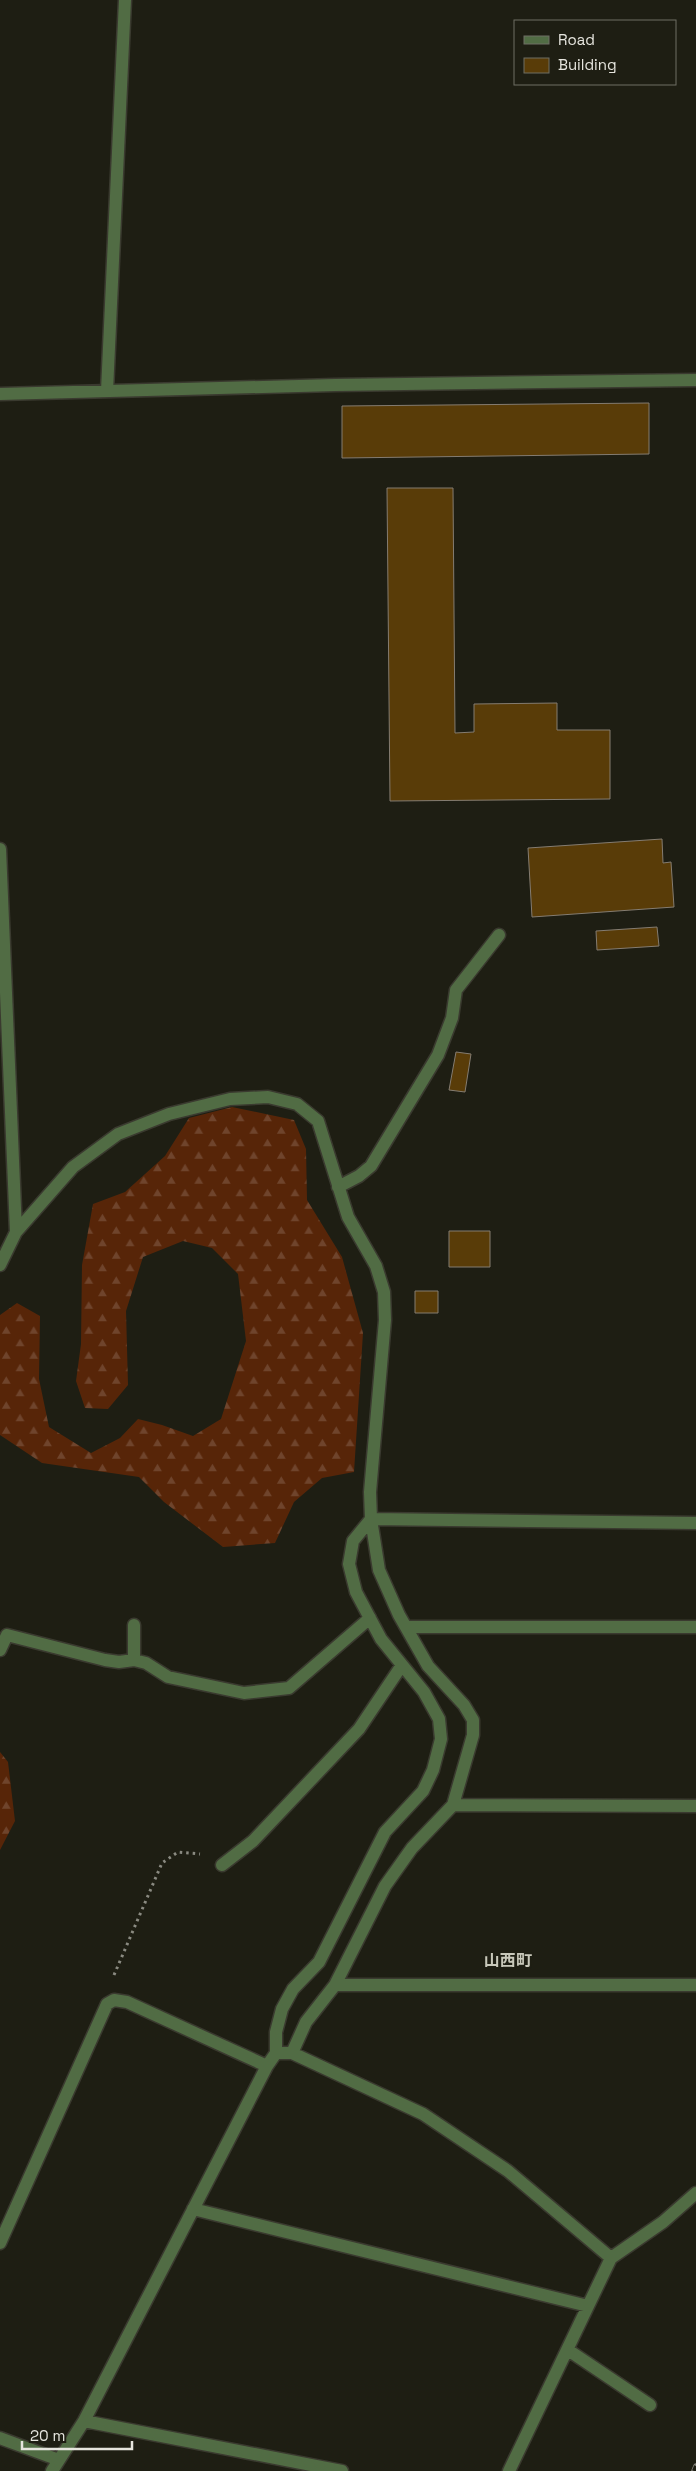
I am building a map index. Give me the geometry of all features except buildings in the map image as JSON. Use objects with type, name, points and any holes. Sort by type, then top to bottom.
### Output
[{"type":"street","points":[[107,391],[125,0]]},
{"type":"street","points":[[0,394],[696,380]]},
{"type":"street","points":[[0,849],[16,1232]]},
{"type":"street","points":[[338,1188],[359,1176],[376,1158],[438,1055],[452,1018],[456,990],[499,935]]},
{"type":"street","points":[[0,1265],[16,1232],[73,1167],[118,1134],[169,1114],[230,1099],[268,1097],[297,1104],[318,1121],[348,1217],[376,1266],[384,1292],[385,1320],[370,1492],[371,1519],[379,1570],[406,1627],[428,1666],[464,1705],[473,1720],[473,1735],[453,1805],[412,1848],[386,1886],[335,1985],[306,2022],[292,2053]]},
{"type":"street","points":[[371,1519],[696,1522]]},
{"type":"street","points":[[52,2471],[84,2421],[267,2066],[276,2053],[276,2032],[282,2008],[293,1989],[319,1962],[385,1832],[423,1791],[433,1770],[441,1739],[439,1719],[424,1692],[381,1639],[356,1592],[349,1564],[353,1541],[371,1519]]},
{"type":"street","points":[[0,1650],[7,1635],[105,1660],[119,1662],[134,1660],[146,1663],[168,1677],[244,1693],[288,1688],[370,1618]]},
{"type":"street","points":[[134,1626],[134,1660]]},
{"type":"street","points":[[406,1627],[696,1627]]},
{"type":"street","points":[[222,1865],[252,1841],[359,1729],[402,1665]]},
{"type":"street","points":[[453,1805],[696,1806]]},
{"type":"street","points":[[335,1985],[696,1985]]},
{"type":"street","points":[[0,2243],[4,2220],[107,2004],[114,2000],[127,2002],[267,2066]]},
{"type":"street","points":[[276,2053],[292,2053],[423,2114],[508,2171],[611,2258]]},
{"type":"street","points":[[509,2471],[611,2258],[663,2222],[696,2193]]},
{"type":"street","points":[[193,2210],[588,2306]]},
{"type":"street","points":[[568,2350],[650,2405]]},
{"type":"street","points":[[84,2421],[342,2471]]},
{"type":"street","points":[[0,2438],[59,2460]]},
{"type":"path","points":[[114,2000],[114,1974],[162,1862],[178,1852],[195,1852],[222,1865]]},
{"type":"green space","points":[[232,1107],[294,1120],[306,1149],[307,1200],[342,1257],[363,1333],[354,1472],[322,1478],[294,1502],[275,1543],[223,1547],[164,1502],[139,1477],[42,1463],[0,1435],[0,1315],[17,1303],[40,1316],[39,1379],[49,1427],[91,1453],[120,1438],[138,1419],[193,1436],[221,1419],[246,1341],[238,1274],[212,1248],[183,1241],[143,1257],[126,1311],[128,1385],[108,1409],[85,1408],[76,1381],[81,1344],[82,1265],[93,1204],[125,1192],[165,1156],[189,1118]]},
{"type":"green space","points":[[0,1752],[8,1762],[15,1821],[0,1850]]},
{"type":"railway","points":[[694,2471],[696,2466]]},
{"type":"district","name":"山西町","points":[[508,1960]]}]
